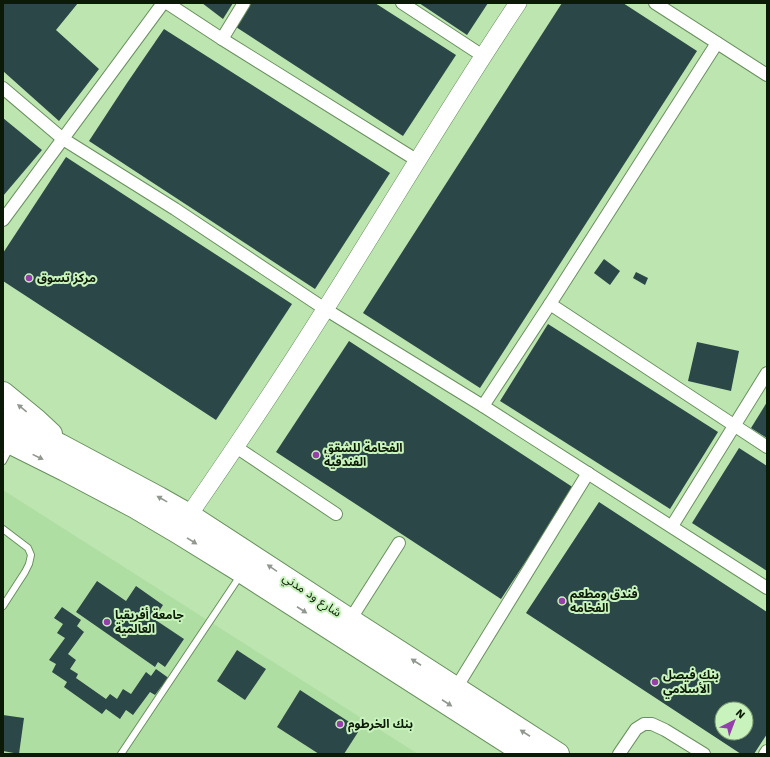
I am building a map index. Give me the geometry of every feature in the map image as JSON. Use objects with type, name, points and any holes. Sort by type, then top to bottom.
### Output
[{"type":"highway","points":[[3,393],[49,431],[66,455]]},
{"type":"highway","points":[[3,419],[66,455]]},
{"type":"highway","points":[[6,448],[66,455]]},
{"type":"highway","name":"شارع ود مدني","points":[[66,455],[135,506],[242,572],[526,754]]},
{"type":"highway","name":"شارع ود مدني","points":[[66,455],[159,498],[189,515],[558,754]]},
{"type":"street","points":[[3,220],[163,3]]},
{"type":"street","points":[[167,3],[418,161]]},
{"type":"street","points":[[222,39],[244,3]]},
{"type":"street","points":[[402,3],[483,56]]},
{"type":"street","points":[[189,515],[236,446],[325,309],[483,56],[518,3]]},
{"type":"street","points":[[656,3],[767,74]]},
{"type":"street","points":[[483,406],[717,43]]},
{"type":"street","points":[[3,88],[63,139],[175,209],[325,309],[483,406],[767,588]]},
{"type":"street","points":[[550,304],[767,447]]},
{"type":"street","points":[[672,526],[767,373]]},
{"type":"street","points":[[236,446],[336,514]]},
{"type":"street","points":[[456,688],[588,473]]},
{"type":"street","points":[[350,620],[399,543]]},
{"type":"street","points":[[619,754],[636,729],[644,724],[652,724],[665,730],[704,754]]},
{"type":"lane","points":[[3,529],[28,548],[31,555],[25,572],[3,606]]},
{"type":"lane","points":[[121,754],[242,572]]},
{"type":"shaded area","name":"جامعة أفريقيا العالمية","points":[[3,490],[418,754],[3,754]]},
{"type":"building","points":[[3,3],[78,3],[56,30],[99,69],[59,121],[3,71]]},
{"type":"building","points":[[202,3],[233,3],[223,19]]},
{"type":"building","points":[[251,3],[375,3],[456,55],[403,136],[236,27]]},
{"type":"building","points":[[419,3],[488,3],[467,35]]},
{"type":"building","points":[[562,3],[623,3],[697,51],[480,388],[363,313]]},
{"type":"building","points":[[164,29],[390,173],[315,289],[89,141]]},
{"type":"building","points":[[3,118],[42,150],[3,196]]},
{"type":"building","points":[[66,157],[292,304],[216,420],[3,281],[3,253]]},
{"type":"building","points":[[604,259],[620,271],[610,285],[594,273]]},
{"type":"building","points":[[636,272],[648,278],[645,285],[633,278]]},
{"type":"building","points":[[548,324],[718,432],[670,509],[500,401]]},
{"type":"building","points":[[349,341],[574,488],[501,599],[276,452]]},
{"type":"building","points":[[697,342],[739,351],[731,391],[688,381]]},
{"type":"building","points":[[767,402],[767,438],[751,428]]},
{"type":"building","points":[[739,448],[767,466],[767,571],[692,523]]},
{"type":"building","points":[[599,502],[767,612],[767,734],[754,754],[741,754],[721,741],[754,741],[754,701],[714,701],[714,736],[526,613]]},
{"type":"building","points":[[97,581],[126,601],[136,586],[163,605],[154,619],[184,639],[165,667],[158,662],[155,667],[76,612]]},
{"type":"building","points":[[62,607],[81,620],[77,626],[84,632],[68,654],[76,660],[70,669],[78,674],[76,678],[106,699],[110,694],[117,699],[123,689],[131,694],[146,672],[151,676],[156,669],[170,679],[164,688],[161,687],[155,695],[150,692],[133,715],[126,710],[120,719],[106,709],[102,714],[64,687],[67,682],[52,672],[56,664],[49,660],[65,638],[57,633],[63,624],[54,618]]},
{"type":"building","points":[[237,650],[266,669],[245,700],[217,681]]},
{"type":"building","points":[[300,690],[360,729],[344,754],[319,754],[277,727]]},
{"type":"building","points":[[3,715],[24,718],[19,754],[3,751]]},
{"type":"place","name":"مركز تسوق","points":[[29,278]]},
{"type":"place","name":"الفخامة للشقق الفندقية","points":[[316,455]]},
{"type":"place","name":"فندق ومطعم الفخامه","points":[[562,601]]},
{"type":"place","name":"جامعة أفريقيا العالمية","points":[[107,622]]},
{"type":"place","name":"بنك فيصل الأسلامي","points":[[655,682]]},
{"type":"place","name":"بنك الخرطوم","points":[[340,724]]}]
